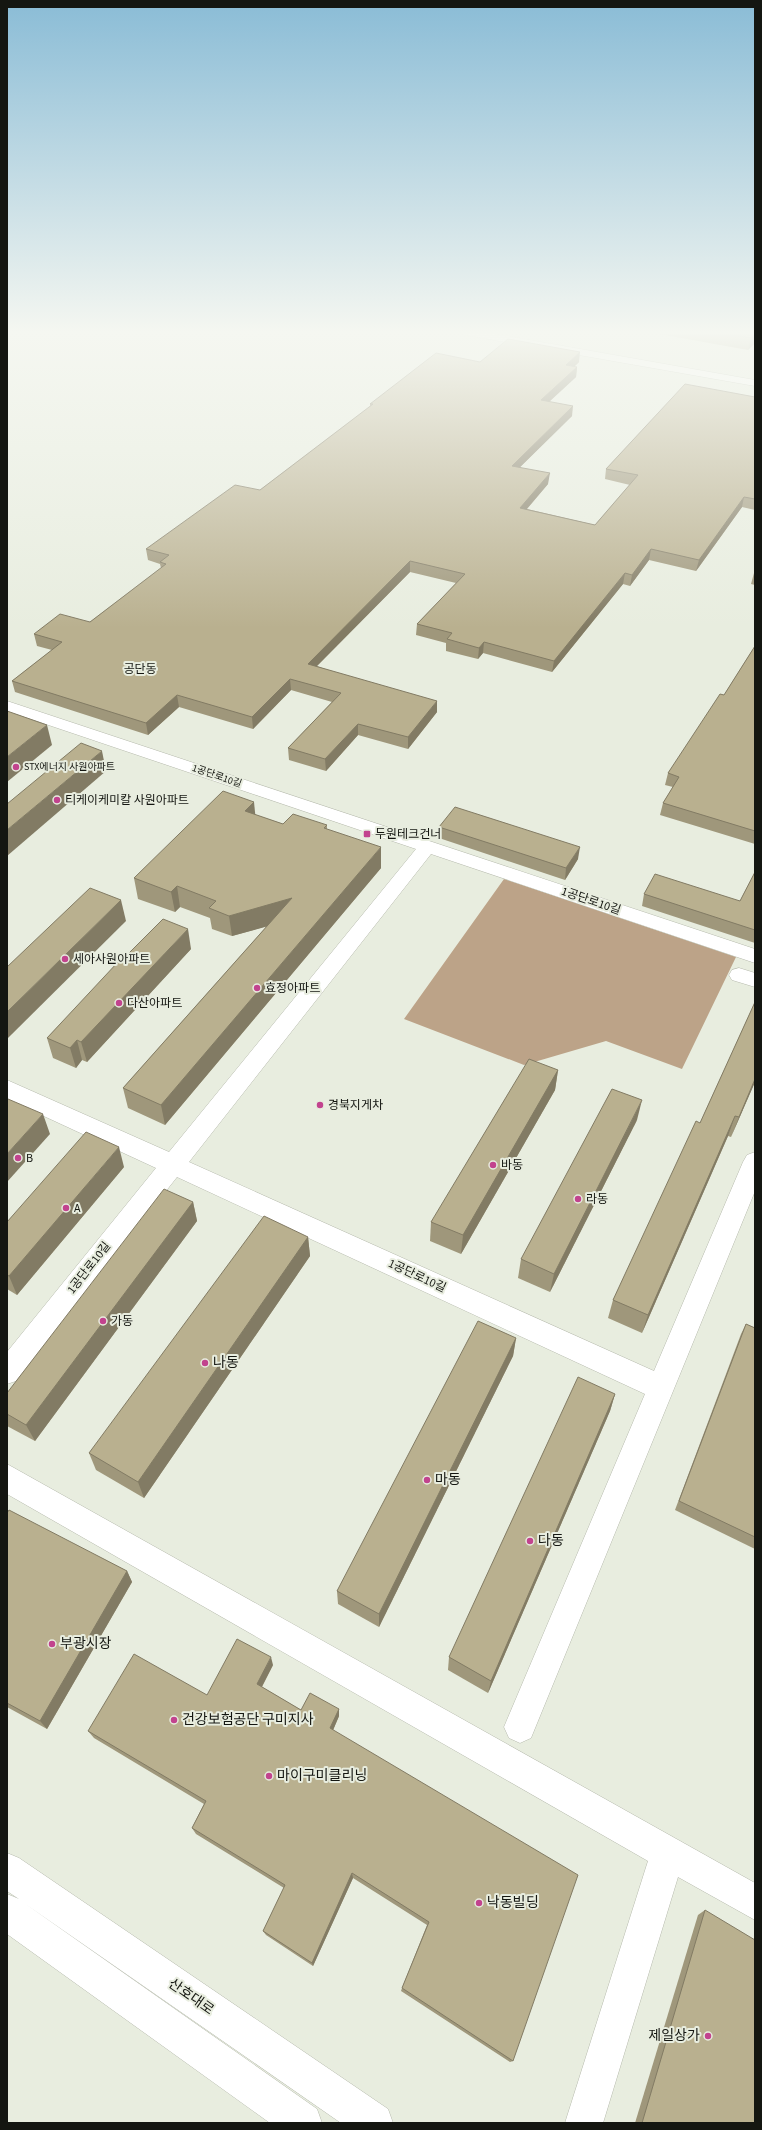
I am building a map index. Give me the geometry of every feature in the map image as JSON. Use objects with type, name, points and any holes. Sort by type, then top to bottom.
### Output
[{"type":"street","name":"1공단로10길","points":[[7,706],[755,956]]},
{"type":"street","name":"1공단로10길","points":[[7,1372],[428,846]]},
{"type":"street","name":"1공단로10길","points":[[7,1089],[662,1388]]},
{"type":"street","points":[[520,1727],[755,1162]]},
{"type":"street","points":[[7,1478],[755,1902]]},
{"type":"street","points":[[584,2123],[668,1853]]},
{"type":"street","name":"산호대로","points":[[7,1870],[374,2123]]},
{"type":"street","points":[[7,1912],[303,2123]]},
{"type":"shaded area","points":[[504,879],[736,957],[682,1069],[606,1041],[524,1065],[404,1019]]},
{"type":"building","points":[[340,429],[549,429],[512,466],[550,473],[520,508],[595,525],[638,475],[606,469],[643,429],[755,429],[755,499],[744,497],[699,560],[651,549],[632,575],[625,573],[554,661],[484,642],[479,648],[447,639],[452,633],[417,624],[465,574],[410,561],[308,664],[437,701],[408,737],[358,724],[325,759],[288,748],[341,693],[290,679],[252,717],[177,695],[146,723],[12,681],[62,642],[34,634],[60,614],[90,622],[166,564],[160,562],[169,555],[146,549],[235,485],[260,490]]},
{"type":"building","points":[[755,646],[755,831],[663,803],[679,777],[668,773],[720,694],[724,695]]},
{"type":"building","points":[[7,711],[47,725],[7,757]]},
{"type":"building","points":[[81,743],[102,751],[7,830],[7,804]]},
{"type":"building","points":[[223,791],[254,802],[245,811],[283,824],[293,814],[327,825],[324,828],[381,847],[161,1105],[123,1088],[292,898],[229,916],[209,908],[216,901],[177,886],[171,892],[134,878]]},
{"type":"building","points":[[455,807],[580,847],[566,868],[439,827]]},
{"type":"building","points":[[755,872],[755,930],[644,894],[655,874],[740,901]]},
{"type":"building","points":[[90,888],[121,900],[7,1012],[7,967]]},
{"type":"building","points":[[163,919],[188,929],[81,1042],[77,1040],[70,1048],[47,1038],[118,962],[120,962]]},
{"type":"building","points":[[755,1002],[755,1079],[739,1117],[735,1116],[648,1315],[613,1300],[696,1121],[700,1123]]},
{"type":"building","name":"바동","points":[[529,1059],[558,1070],[463,1235],[431,1222]]},
{"type":"building","name":"라동","points":[[612,1089],[642,1100],[554,1274],[521,1259]]},
{"type":"building","points":[[8,1099],[43,1114],[7,1154],[7,1100]]},
{"type":"building","points":[[86,1132],[119,1147],[9,1276],[7,1275],[7,1222]]},
{"type":"building","points":[[164,1189],[193,1202],[26,1425],[7,1414],[7,1393]]},
{"type":"building","name":"나동","points":[[264,1216],[308,1237],[138,1482],[89,1453]]},
{"type":"building","name":"마동","points":[[478,1321],[516,1338],[379,1614],[337,1591]]},
{"type":"building","points":[[746,1324],[755,1328],[755,1537],[679,1501]]},
{"type":"building","name":"다동","points":[[578,1377],[615,1394],[491,1681],[449,1657]]},
{"type":"building","name":"부광시장","points":[[9,1510],[127,1571],[40,1721],[7,1703],[7,1513]]},
{"type":"building","points":[[237,1639],[271,1657],[257,1684],[301,1710],[310,1693],[339,1709],[330,1728],[578,1875],[513,2061],[402,1988],[429,1922],[352,1873],[312,1963],[263,1931],[285,1885],[192,1828],[206,1801],[88,1731],[134,1654],[207,1695]]},
{"type":"building","name":"제일상가","points":[[705,1910],[755,1940],[755,2123],[642,2123]]},
{"type":"place","name":"STX에너지 사원아파트","points":[[16,767]]},
{"type":"place","name":"티케이케미칼 사원아파트","points":[[57,800]]},
{"type":"place","name":"두원테크건너","points":[[367,834]]},
{"type":"place","name":"세아사원아파트","points":[[65,959]]},
{"type":"place","name":"효정아파트","points":[[257,988]]},
{"type":"place","name":"다산아파트","points":[[119,1003]]},
{"type":"place","name":"경북지게차","points":[[320,1105]]},
{"type":"place","name":"B","points":[[18,1158]]},
{"type":"place","name":"바동","points":[[493,1165]]},
{"type":"place","name":"라동","points":[[578,1199]]},
{"type":"place","name":"A","points":[[66,1208]]},
{"type":"place","name":"가동","points":[[103,1321]]},
{"type":"place","name":"나동","points":[[205,1363]]},
{"type":"place","name":"마동","points":[[427,1480]]},
{"type":"place","name":"다동","points":[[530,1541]]},
{"type":"place","name":"부광시장","points":[[52,1644]]},
{"type":"place","name":"건강보험공단 구미지사","points":[[174,1720]]},
{"type":"place","name":"마이구미클리닝","points":[[269,1776]]},
{"type":"place","name":"낙동빌딩","points":[[479,1903]]},
{"type":"place","name":"제일상가","points":[[708,2036]]},
{"type":"district","name":"공단동","points":[[140,669]]}]
